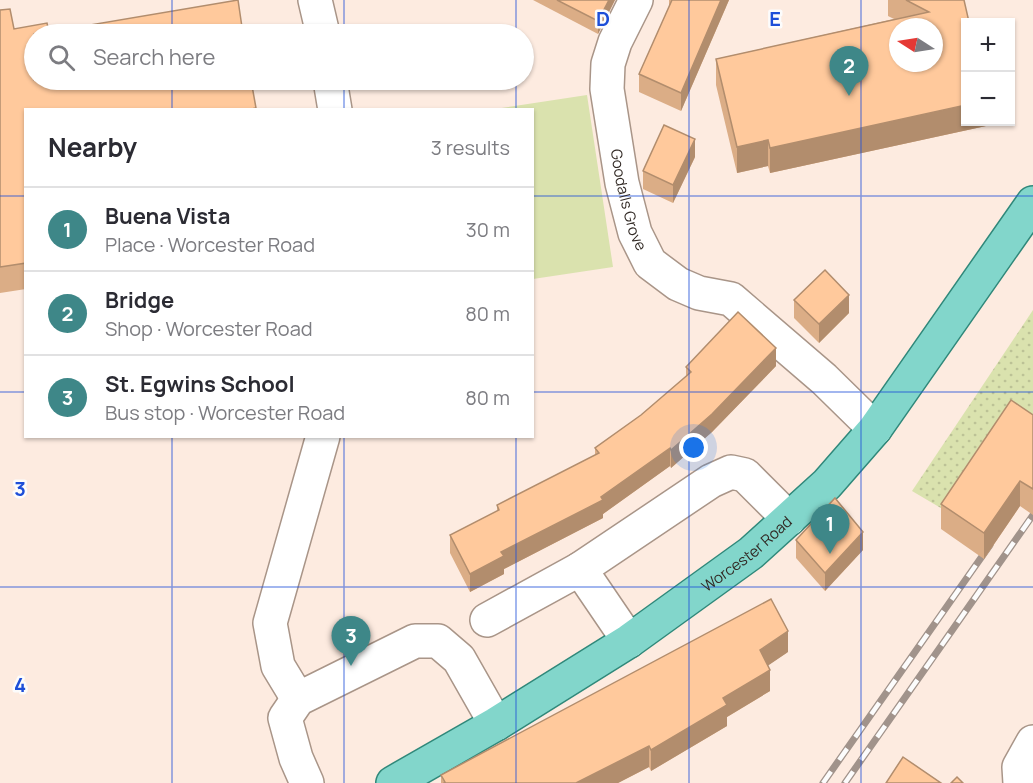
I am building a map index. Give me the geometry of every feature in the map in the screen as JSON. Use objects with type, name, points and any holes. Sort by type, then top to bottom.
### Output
[{"type":"main road","name":"Worcester Road","points":[[393,783],[496,724],[629,641],[751,554],[827,484],[875,429],[1033,203]]},
{"type":"street","points":[[315,0],[321,24]]},
{"type":"street","name":"Goodalls Grove","points":[[636,0],[615,42],[608,64],[607,89],[622,183],[635,233],[650,263],[678,284],[699,293],[731,299],[824,379],[875,429]]},
{"type":"street","points":[[332,90],[335,108]]},
{"type":"street","points":[[298,699],[278,666],[270,623],[322,438]]},
{"type":"street","points":[[487,620],[580,569],[711,481],[731,472],[745,475],[789,519]]},
{"type":"street","points":[[580,569],[629,641]]},
{"type":"street","points":[[307,783],[296,758],[285,718],[298,699],[415,641],[438,641],[459,659],[496,724]]},
{"type":"street","points":[[1020,783],[1019,767],[1033,742]]},
{"type":"green space","points":[[587,95],[613,267],[534,279],[534,108],[502,108]]},
{"type":"green space","points":[[1033,310],[1033,430],[951,514],[912,491]]},
{"type":"building","points":[[238,0],[242,24],[96,24]]},
{"type":"building","points":[[557,0],[609,0],[598,21]]},
{"type":"building","points":[[672,0],[721,0],[681,93],[639,74]]},
{"type":"building","points":[[906,0],[964,0],[968,18],[961,18],[961,106],[770,148],[768,140],[737,147],[716,59],[889,21],[889,72],[943,72],[943,18],[902,18],[929,12]]},
{"type":"building","points":[[10,9],[14,29],[24,27],[24,90],[253,90],[256,108],[24,108],[24,263],[0,267],[0,10]]},
{"type":"building","points":[[664,125],[695,139],[673,185],[643,171]]},
{"type":"building","points":[[825,270],[849,295],[819,324],[794,300]]},
{"type":"building","points":[[738,312],[776,348],[712,414],[671,450],[670,448],[601,497],[603,500],[501,552],[504,556],[470,574],[450,535],[499,510],[497,505],[599,453],[595,448],[641,415],[691,372],[686,367]]},
{"type":"building","points":[[1011,400],[1033,415],[1033,489],[1020,481],[984,533],[941,504]]},
{"type":"building","points":[[835,498],[863,532],[825,573],[796,540]]},
{"type":"building","points":[[771,599],[788,631],[760,650],[770,670],[723,698],[727,705],[651,750],[649,746],[576,783],[444,783],[441,775]]},
{"type":"building","points":[[903,757],[941,783],[886,783]]},
{"type":"building","points":[[957,777],[963,783],[951,783]]},
{"type":"railway","points":[[845,783],[1033,515]]},
{"type":"railway","points":[[823,783],[990,545]]},
{"type":"place","name":"Bridge","points":[[849,96]]},
{"type":"place","name":"Buena Vista","points":[[830,554]]},
{"type":"place","name":"St. Egwins School","points":[[351,666]]}]
